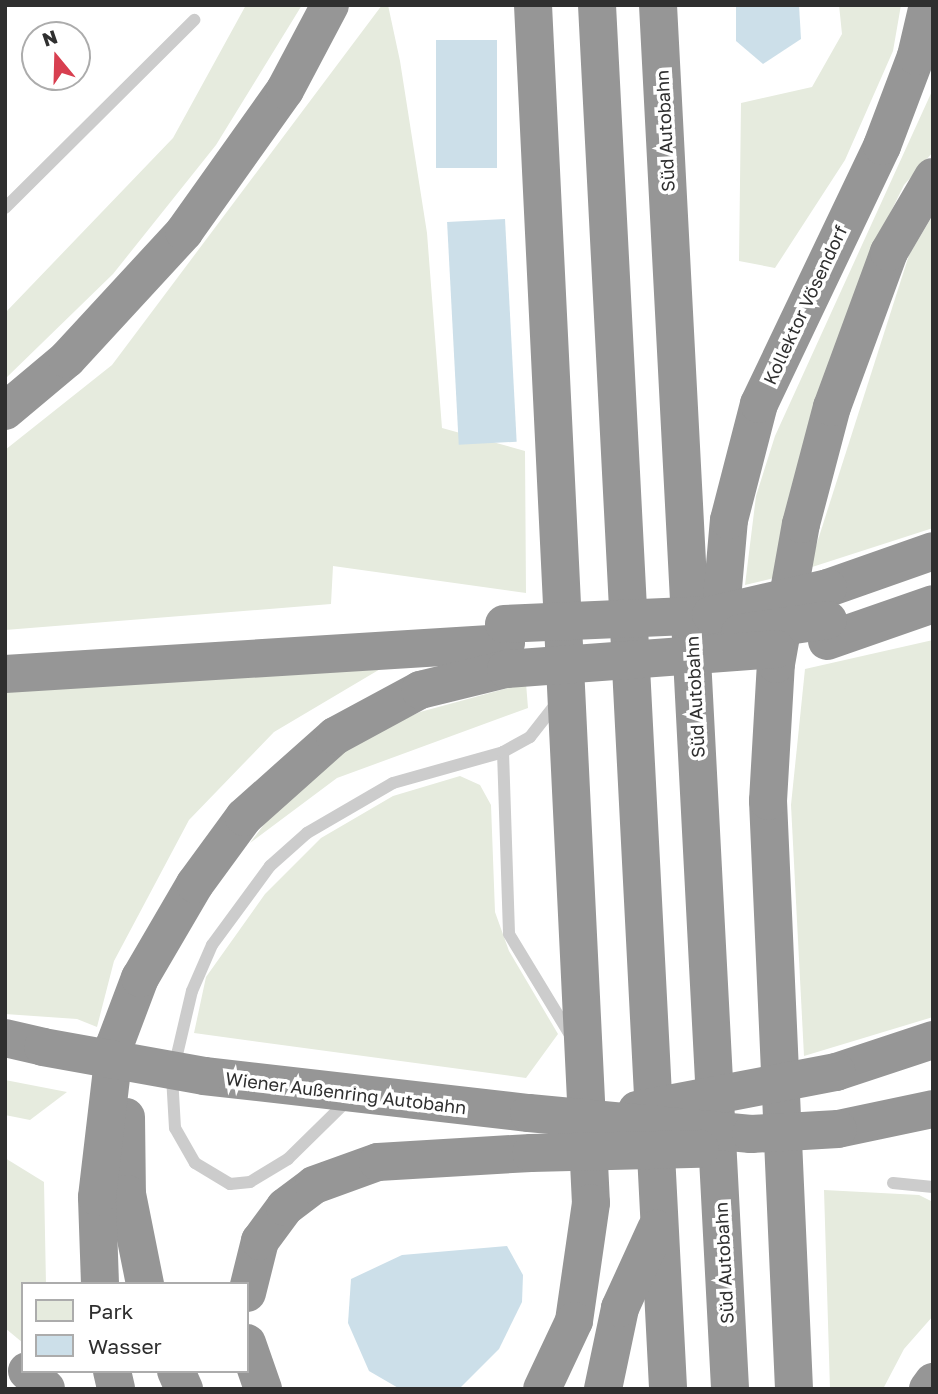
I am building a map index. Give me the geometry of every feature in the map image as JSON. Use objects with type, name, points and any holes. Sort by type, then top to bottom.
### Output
[{"type":"highway","points":[[5,411],[67,359],[184,232],[285,90],[330,5]]},
{"type":"highway","points":[[533,5],[591,1203],[586,1266],[573,1321],[542,1389]]},
{"type":"highway","points":[[597,5],[668,1389]]},
{"type":"highway","name":"Süd Autobahn","points":[[658,5],[730,1389]]},
{"type":"highway","name":"Kollektor Vösendorf","points":[[701,822],[718,780],[722,567],[751,430],[789,330],[882,146],[916,56],[928,5]]},
{"type":"highway","points":[[794,1389],[768,801],[776,664],[801,524],[832,407],[888,253],[933,177]]},
{"type":"highway","points":[[100,1282],[97,1197],[115,1044],[158,950],[195,884],[287,772],[377,709],[420,690],[505,645],[711,615],[827,616],[933,551]]},
{"type":"highway","points":[[505,645],[827,616],[933,598]]},
{"type":"highway","points":[[5,674],[426,646],[659,638],[933,604]]},
{"type":"highway","points":[[145,1282],[127,1194],[126,1121],[133,1047],[158,950]]},
{"type":"highway","name":"Wiener Außenring Autobahn","points":[[5,1038],[204,1076],[352,1096],[600,1117],[751,1135]]},
{"type":"highway","points":[[600,1117],[836,1072],[933,1040]]},
{"type":"highway","points":[[248,1289],[260,1241],[285,1207],[314,1185],[378,1162],[531,1153],[713,1149],[751,1135],[838,1129],[933,1109]]},
{"type":"highway","points":[[603,1389],[620,1308],[659,1220]]},
{"type":"highway","points":[[248,1346],[262,1389]]},
{"type":"highway","points":[[5,1353],[21,1367]]},
{"type":"highway","points":[[28,1373],[47,1389]]},
{"type":"highway","points":[[177,1373],[184,1389]]},
{"type":"highway","points":[[928,1389],[933,1382]]},
{"type":"lane","points":[[5,208],[194,20]]},
{"type":"lane","points":[[352,1096],[270,1173],[230,1184],[195,1163],[175,1128],[172,1076],[207,956],[270,866],[307,833],[393,783],[503,752],[551,716],[567,671]]},
{"type":"lane","points":[[503,752],[509,934],[585,1059]]},
{"type":"lane","points":[[893,1183],[933,1187]]},
{"type":"green space","points":[[246,5],[302,5],[216,145],[113,274],[5,379],[5,313],[173,138]]},
{"type":"green space","points":[[382,5],[388,5],[400,61],[427,233],[442,428],[525,451],[526,593],[333,566],[331,604],[5,630],[5,450],[112,365]]},
{"type":"green space","points":[[839,5],[901,5],[893,51],[845,160],[775,268],[739,261],[741,103],[812,87],[842,34]]},
{"type":"green space","points":[[933,89],[933,152],[904,185],[868,258],[774,578],[745,585],[756,496],[775,436]]},
{"type":"green space","points":[[933,215],[933,528],[809,568],[909,255]]},
{"type":"green space","points":[[933,640],[933,1017],[804,1056],[791,805],[805,669]]},
{"type":"green space","points":[[387,665],[274,732],[189,820],[114,961],[97,1027],[77,1019],[5,1014],[5,689]]},
{"type":"green space","points":[[526,683],[528,708],[337,778],[250,843],[280,803],[362,738],[420,712]]},
{"type":"green space","points":[[460,776],[480,785],[491,805],[495,912],[509,951],[558,1034],[526,1078],[194,1033],[206,977],[265,894],[321,838],[393,796]]},
{"type":"green space","points":[[5,1080],[67,1092],[30,1120],[5,1115]]},
{"type":"green space","points":[[5,1158],[44,1182],[46,1282],[21,1282],[21,1341],[5,1328]]},
{"type":"green space","points":[[824,1190],[919,1195],[933,1202],[933,1316],[904,1349],[883,1389],[830,1389]]},
{"type":"water","points":[[736,5],[799,5],[801,39],[763,64],[736,41]]},
{"type":"water","points":[[436,40],[497,40],[497,168],[436,168]]},
{"type":"water","points":[[505,219],[517,442],[459,445],[447,222]]},
{"type":"water","points":[[507,1246],[523,1275],[522,1302],[499,1349],[459,1389],[400,1389],[369,1371],[348,1323],[351,1279],[402,1255]]}]
